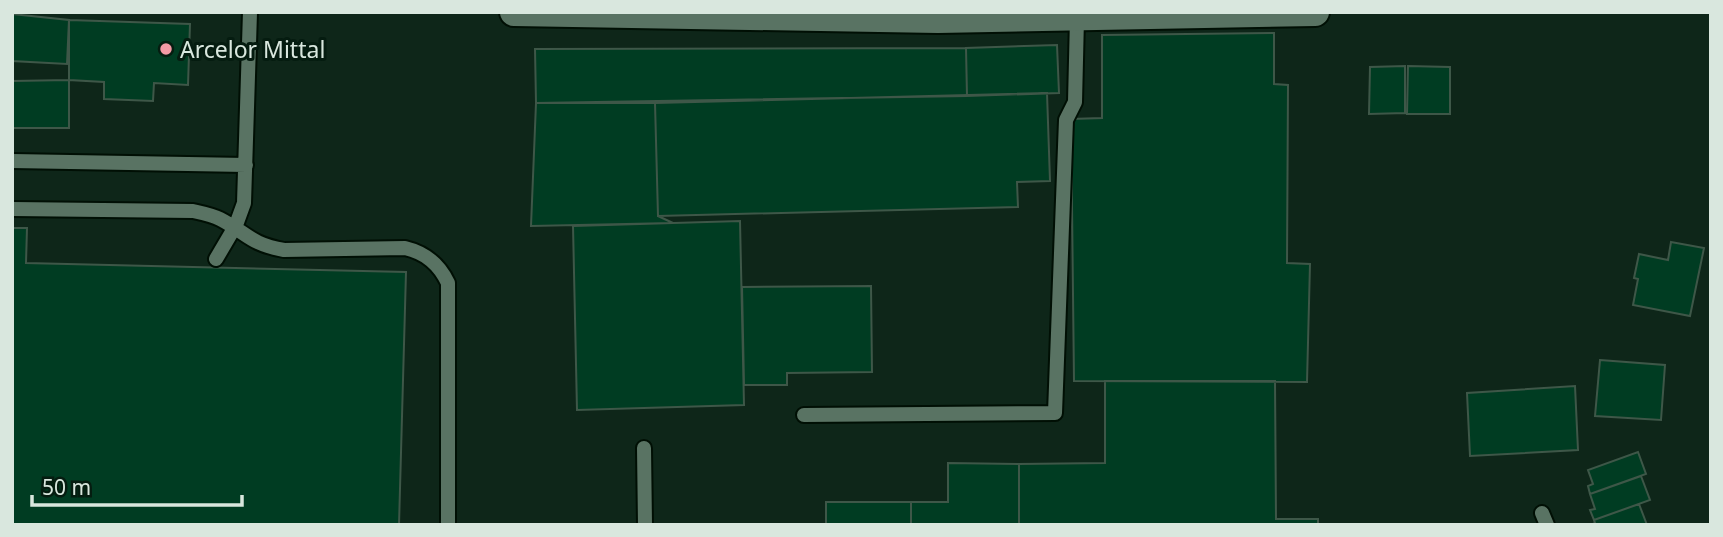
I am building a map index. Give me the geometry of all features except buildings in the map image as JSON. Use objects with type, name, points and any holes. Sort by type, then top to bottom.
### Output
[{"type":"street","points":[[514,12],[820,18],[1077,18],[1315,12]]},
{"type":"lane","points":[[216,260],[234,229],[244,202],[250,12]]},
{"type":"lane","points":[[804,415],[1055,413],[1066,120],[1074,102],[1077,18]]},
{"type":"lane","points":[[12,161],[246,165]]},
{"type":"lane","points":[[12,209],[193,211],[220,219],[253,242],[284,250],[405,248],[429,257],[441,269],[447,284],[448,525]]},
{"type":"lane","points":[[644,448],[645,525]]},
{"type":"place","name":"Arcelor Mittal","points":[[166,49]]}]
